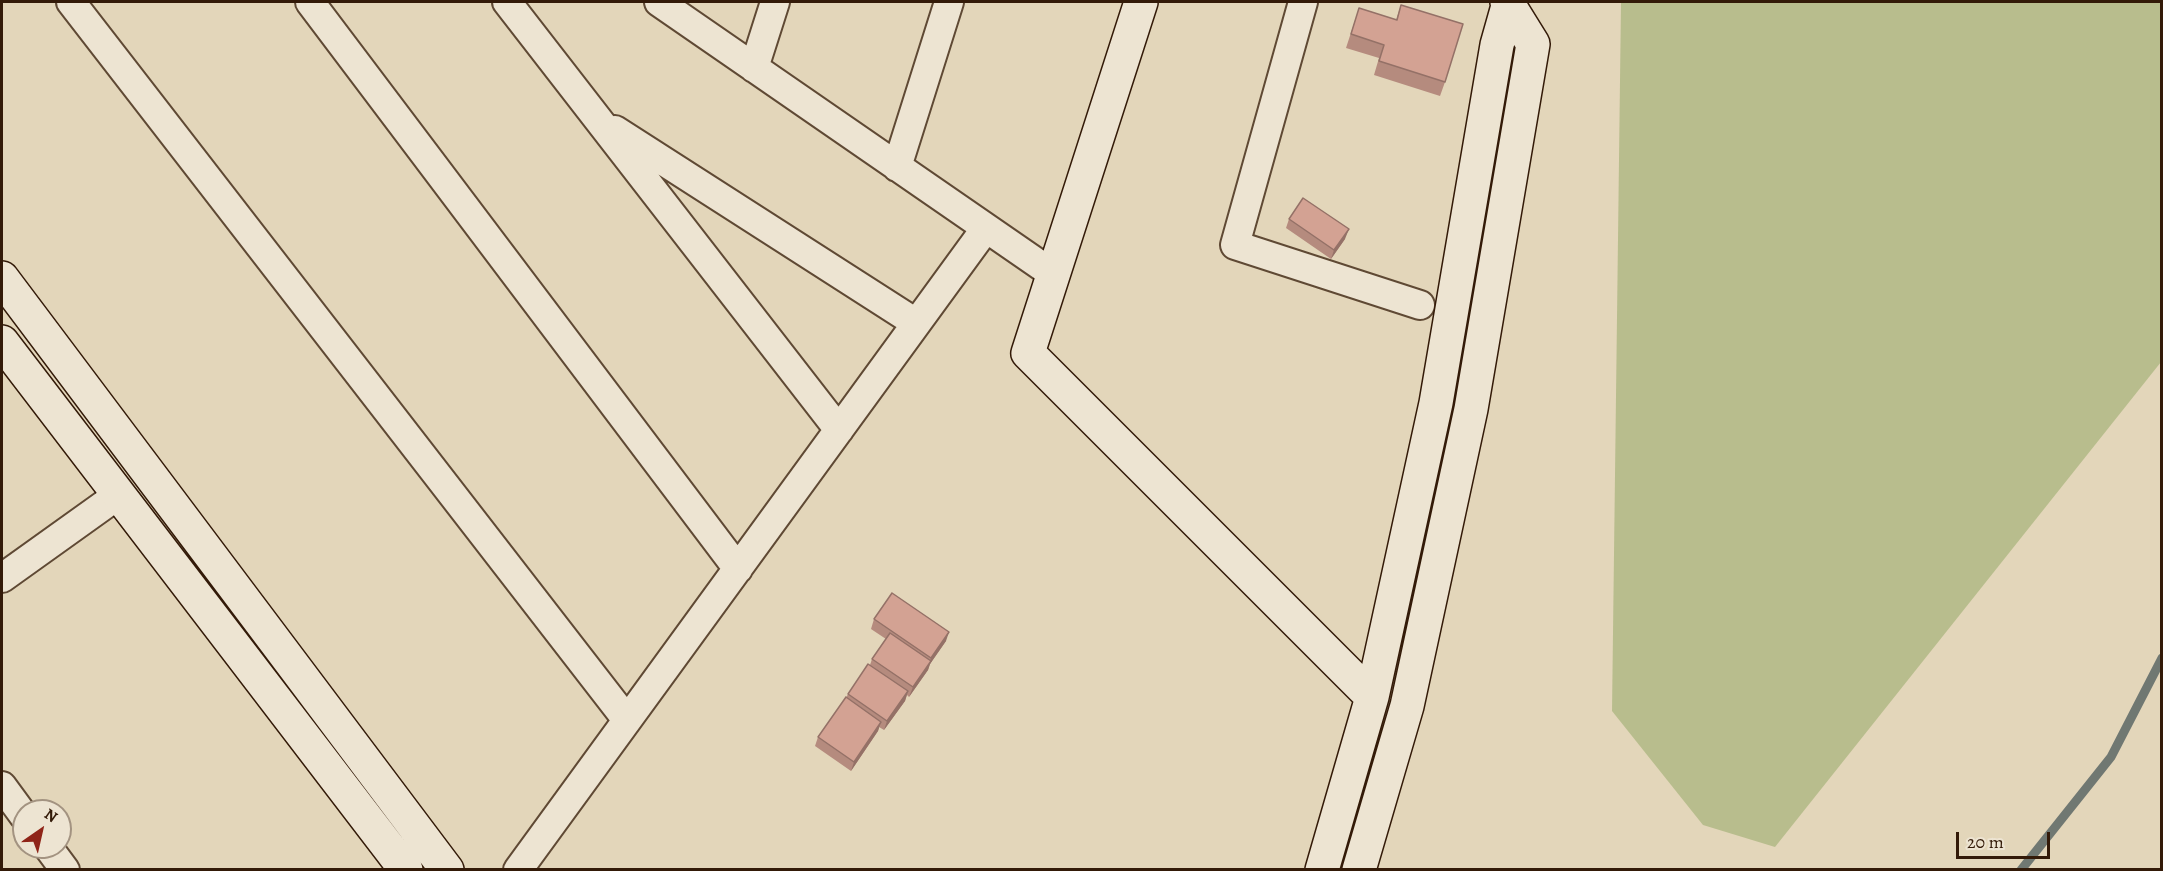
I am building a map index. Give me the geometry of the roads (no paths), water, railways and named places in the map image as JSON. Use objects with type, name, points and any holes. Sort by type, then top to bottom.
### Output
[{"type":"street","points":[[71,2],[627,720]]},
{"type":"street","points":[[310,2],[738,569]]},
{"type":"street","points":[[507,2],[839,430]]},
{"type":"street","points":[[659,2],[1053,274]]},
{"type":"street","points":[[754,68],[775,2]]},
{"type":"street","points":[[897,167],[950,2]]},
{"type":"street","points":[[1141,2],[1028,353],[1372,697]]},
{"type":"street","points":[[1303,2],[1235,245],[1420,305]]},
{"type":"street","points":[[1322,870],[1372,697],[1436,403],[1497,45],[1508,4]]},
{"type":"street","points":[[1359,870],[1407,706],[1473,398],[1533,44],[1508,4]]},
{"type":"street","points":[[598,120],[916,324]]},
{"type":"street","points":[[518,870],[986,228]]},
{"type":"street","points":[[2,278],[447,870]]},
{"type":"street","points":[[2,342],[406,870]]},
{"type":"street","points":[[2,578],[118,495]]},
{"type":"street","points":[[2,786],[12,800]]},
{"type":"waterway","points":[[2021,870],[2111,757],[2162,658]]}]
